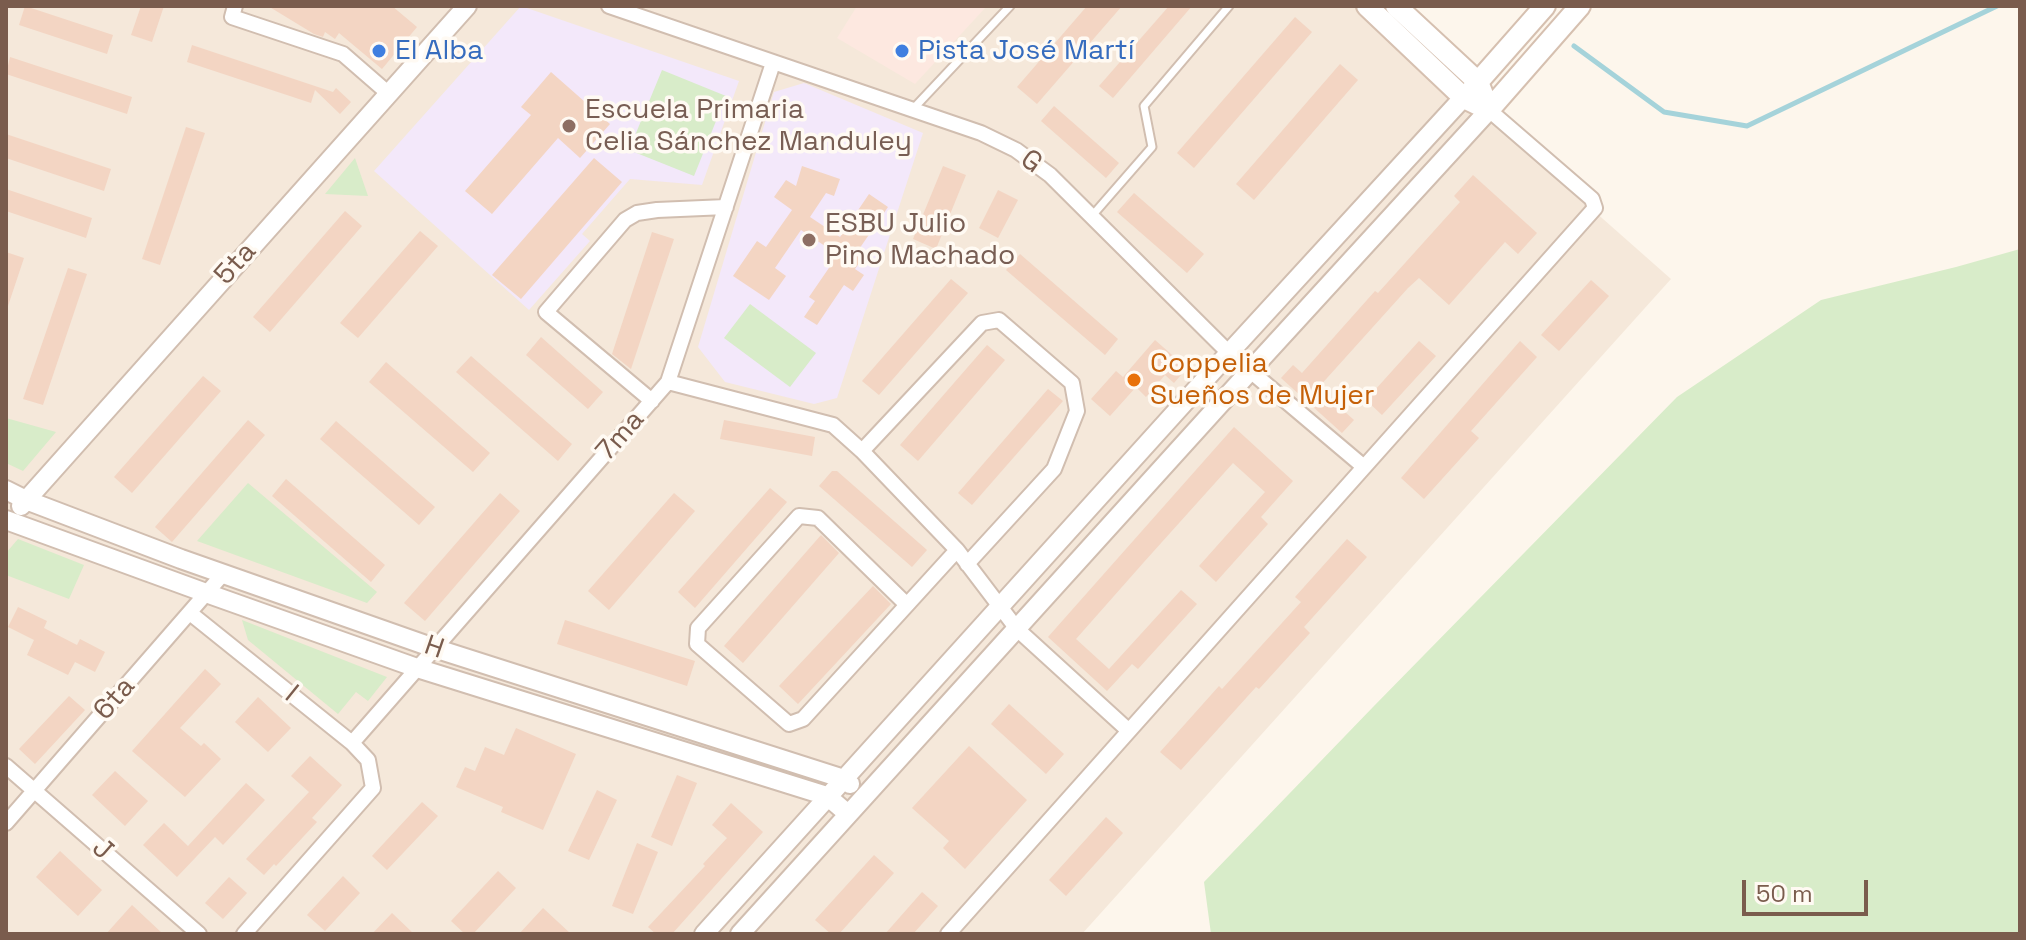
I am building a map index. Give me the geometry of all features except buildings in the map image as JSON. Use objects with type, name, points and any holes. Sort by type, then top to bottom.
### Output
[{"type":"main road","points":[[1367,6],[1471,90]]},
{"type":"main road","points":[[1396,6],[1489,110],[1574,12]]},
{"type":"main road","points":[[1471,90],[1545,6]]},
{"type":"street","points":[[235,6],[232,17],[343,54],[389,94]]},
{"type":"street","name":"5ta","points":[[7,521],[467,6]]},
{"type":"street","name":"G","points":[[609,6],[981,133],[1016,150],[1050,175],[1229,353],[1364,467]]},
{"type":"street","name":"7ma","points":[[352,743],[668,382],[773,63]]},
{"type":"street","points":[[704,934],[1471,90]]},
{"type":"street","points":[[740,934],[1489,110],[1592,199],[1595,208],[948,934]]},
{"type":"street","points":[[652,401],[546,312],[625,220],[637,213],[726,207]]},
{"type":"street","points":[[862,451],[982,323],[999,320],[1072,383],[1077,411],[1054,469],[967,564]]},
{"type":"street","points":[[668,382],[833,425],[957,550],[1017,629],[1129,731]]},
{"type":"street","name":"H","points":[[6,490],[223,574],[434,648],[844,779],[864,797]]},
{"type":"street","points":[[906,604],[818,518],[799,516],[698,628],[697,644],[789,724],[803,719],[957,550]]},
{"type":"street","name":"H","points":[[7,521],[417,668],[827,796],[848,814]]},
{"type":"street","name":"6ta","points":[[6,823],[223,574]]},
{"type":"street","name":"I","points":[[190,613],[352,743],[368,760],[373,788],[244,934]]},
{"type":"street","name":"J","points":[[6,766],[199,934]]},
{"type":"lane","points":[[912,110],[1010,6]]},
{"type":"lane","points":[[1091,217],[1152,147],[1144,106],[1229,6]]},
{"type":"shaded area","points":[[6,6],[1362,6],[1671,279],[1082,934],[6,934]]},
{"type":"shaded area","name":"Escuela Primaria Celia Sánchez Manduley","points":[[521,6],[739,81],[702,185],[630,179],[582,234],[590,241],[529,310],[374,171]]},
{"type":"shaded area","name":"Pista José Martí","points":[[857,6],[987,6],[915,84],[837,38]]},
{"type":"shaded area","name":"ESBU Julio Pino Machado","points":[[804,83],[923,133],[837,398],[814,404],[725,382],[698,347],[774,92]]},
{"type":"green space","points":[[662,70],[726,96],[694,176],[629,150]]},
{"type":"green space","points":[[355,158],[368,196],[325,194]]},
{"type":"green space","points":[[2020,249],[2020,934],[1211,934],[1204,882],[1677,397],[1821,300]]},
{"type":"green space","points":[[750,304],[816,353],[790,387],[724,338]]},
{"type":"green space","points":[[6,418],[56,432],[23,471],[6,463]]},
{"type":"green space","points":[[248,483],[377,592],[367,603],[197,541]]},
{"type":"green space","points":[[18,539],[84,565],[69,599],[6,575],[6,553]]},
{"type":"green space","points":[[242,620],[387,677],[368,701],[356,692],[338,714],[248,640]]},
{"type":"waterway","points":[[1574,46],[1664,112],[1747,126],[1997,6]]},
{"type":"place","name":"El Alba","points":[[379,51]]},
{"type":"place","name":"Pista José Martí","points":[[902,51]]},
{"type":"place","name":"Escuela Primaria Celia Sánchez Manduley","points":[[569,126]]},
{"type":"place","name":"ESBU Julio Pino Machado","points":[[809,240]]},
{"type":"place","name":"Coppelia Sueños de Mujer","points":[[1134,380]]}]
